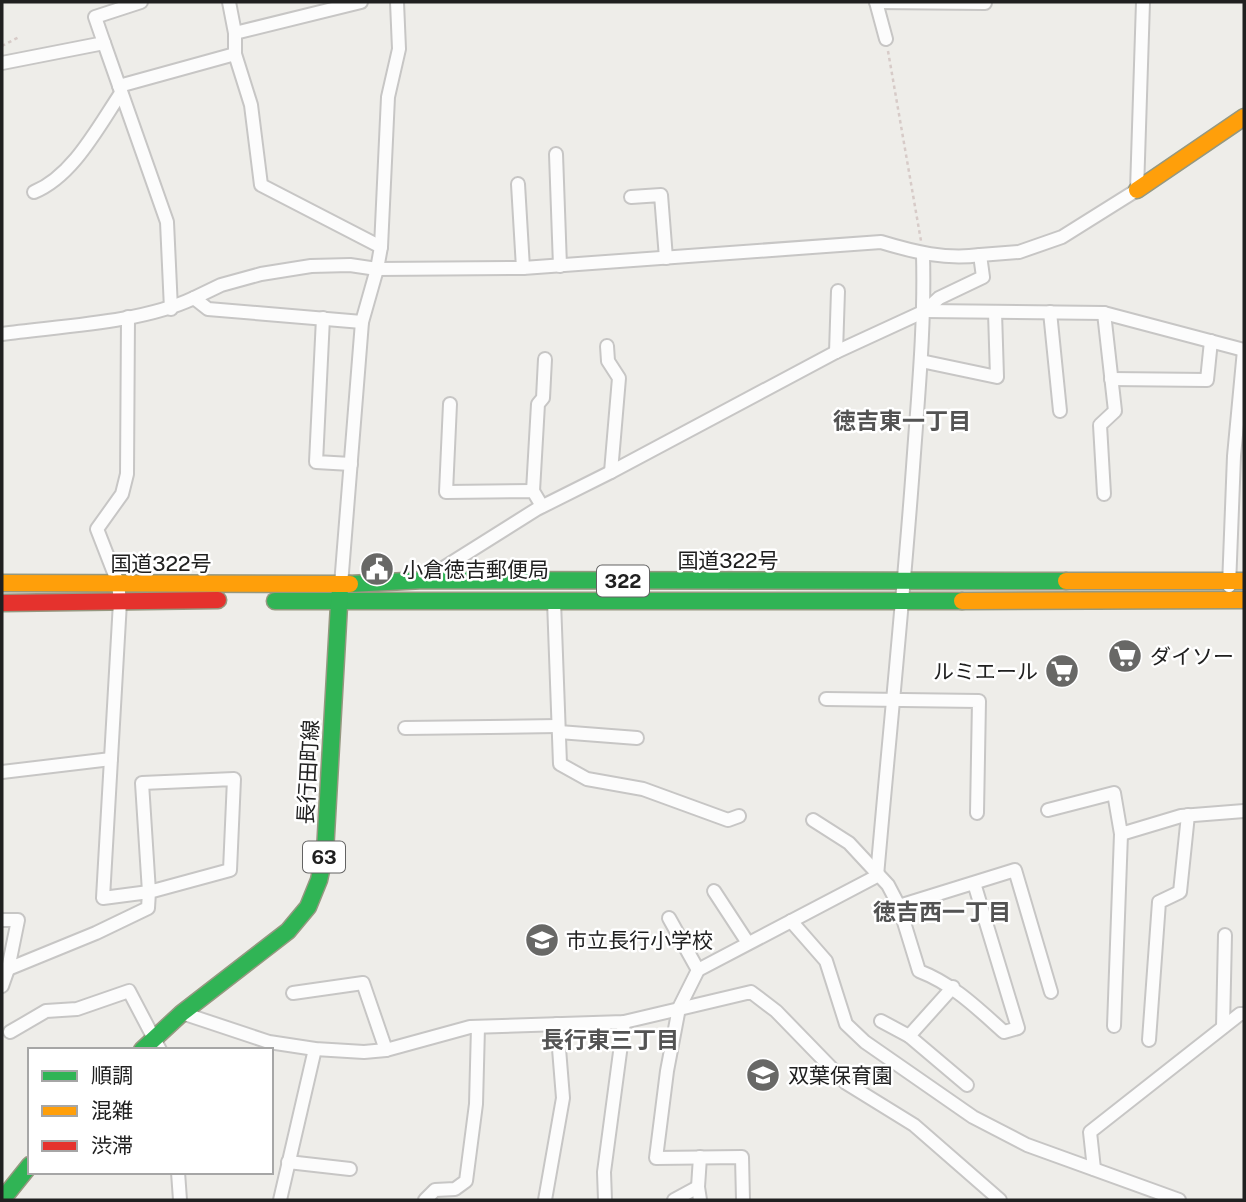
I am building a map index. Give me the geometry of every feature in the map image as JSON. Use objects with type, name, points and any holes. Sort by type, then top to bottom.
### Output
[{"type":"main road","points":[[1137,190],[1244,117]]},
{"type":"main road","name":"国道322号","points":[[2,583],[341,584],[424,580],[1237,581]]},
{"type":"main road","name":"長行田町線","points":[[157,1044],[182,1013],[288,931],[308,907],[319,880],[325,852],[341,584]]},
{"type":"main road","name":"国道322号","points":[[2,603],[237,600]]},
{"type":"main road","name":"国道322号","points":[[262,600],[1237,600]]},
{"type":"main road","points":[[2,1200],[28,1168]]},
{"type":"street","points":[[141,2],[95,17],[167,222],[171,309]]},
{"type":"street","points":[[229,2],[235,33],[235,54],[251,105],[261,185],[381,247]]},
{"type":"street","points":[[235,33],[361,2]]},
{"type":"street","points":[[341,584],[362,322],[381,247],[388,97],[399,49],[397,2]]},
{"type":"street","points":[[886,39],[876,2],[985,3]]},
{"type":"street","points":[[2,334],[171,309],[221,285],[298,268],[349,265],[377,270],[523,268],[881,242],[923,255],[965,257],[1019,252],[1062,237],[1137,190],[1143,2]]},
{"type":"street","points":[[2,63],[104,43]]},
{"type":"street","points":[[34,192],[48,186],[75,158],[120,89],[235,54]]},
{"type":"street","points":[[556,155],[561,265]]},
{"type":"street","points":[[518,184],[523,268]]},
{"type":"street","points":[[631,197],[661,195],[666,258]]},
{"type":"street","points":[[877,876],[905,582],[925,311],[923,255]]},
{"type":"street","points":[[424,580],[542,506],[836,352],[925,311],[939,298],[983,277],[981,255]]},
{"type":"street","points":[[836,352],[838,291]]},
{"type":"street","points":[[194,298],[208,309],[362,322]]},
{"type":"street","points":[[925,311],[1104,313],[1244,350],[1234,456],[1237,600]]},
{"type":"street","points":[[921,361],[997,377],[995,312]]},
{"type":"street","points":[[1050,312],[1060,411]]},
{"type":"street","points":[[1104,313],[1115,411],[1100,425],[1104,494]]},
{"type":"street","points":[[8,969],[96,933],[148,908],[149,892],[142,783],[234,779],[230,870],[149,892],[103,898],[120,602],[118,583],[97,529],[122,494],[127,474],[128,317]]},
{"type":"street","points":[[323,318],[316,462],[351,464]]},
{"type":"street","points":[[1111,379],[1207,380],[1211,341]]},
{"type":"street","points":[[607,346],[608,361],[619,378],[611,472]]},
{"type":"street","points":[[542,506],[533,491],[538,404],[542,398],[545,359]]},
{"type":"street","points":[[450,404],[446,492],[533,491]]},
{"type":"street","points":[[554,601],[560,764],[587,779],[643,789],[728,820],[739,816]]},
{"type":"street","points":[[826,699],[979,701],[977,813]]},
{"type":"street","points":[[405,729],[558,729],[637,738]]},
{"type":"street","points":[[2,772],[111,759]]},
{"type":"street","points":[[1048,810],[1114,793],[1121,834],[1114,1026]]},
{"type":"street","points":[[1121,834],[1188,815],[1244,811]]},
{"type":"street","points":[[1149,1040],[1159,902],[1180,892],[1188,815]]},
{"type":"street","points":[[813,820],[849,843],[877,876],[888,884],[919,971],[941,979],[953,987],[1004,1032],[1018,1028],[974,883]]},
{"type":"street","points":[[898,906],[1015,870],[1051,992]]},
{"type":"street","points":[[743,1200],[742,1157],[656,1158],[667,1070],[680,1008],[698,970],[877,876]]},
{"type":"street","points":[[714,891],[748,943]]},
{"type":"street","points":[[669,918],[698,970]]},
{"type":"street","points":[[2,920],[18,920],[2,986]]},
{"type":"street","points":[[791,921],[826,961],[846,1024],[865,1042],[973,1117],[1027,1144],[1179,1200]]},
{"type":"street","points":[[1223,1027],[1225,935]]},
{"type":"street","points":[[293,993],[363,983],[386,1050]]},
{"type":"street","points":[[909,1036],[953,987]]},
{"type":"street","points":[[10,1032],[46,1011],[77,1009],[129,990],[157,1044]]},
{"type":"street","points":[[182,1013],[269,1042],[315,1049],[364,1052],[386,1050],[478,1027],[624,1021],[751,992],[776,1011],[846,1083],[914,1125],[1000,1200]]},
{"type":"street","points":[[1094,1170],[1090,1132],[1223,1027],[1240,1014],[1244,1014]]},
{"type":"street","points":[[605,1200],[604,1172],[624,1021]]},
{"type":"street","points":[[881,1021],[909,1036],[967,1085]]},
{"type":"street","points":[[545,1200],[563,1098],[557,1024]]},
{"type":"street","points":[[425,1200],[435,1190],[455,1189],[466,1181],[476,1104],[478,1027]]},
{"type":"street","points":[[280,1200],[315,1049]]},
{"type":"street","points":[[700,1157],[700,1200]]},
{"type":"street","points":[[288,1162],[350,1169]]},
{"type":"street","points":[[178,1174],[180,1200]]},
{"type":"street","points":[[674,1200],[698,1186]]},
{"type":"path","points":[[2,46],[19,37]]},
{"type":"path","points":[[886,39],[923,255]]},
{"type":"traffic: fast","points":[[350,584],[424,580],[1066,581]]},
{"type":"traffic: fast","points":[[144,1048],[182,1013],[288,931],[308,907],[319,880],[325,852],[340,587]]},
{"type":"traffic: fast","points":[[275,601],[962,601]]},
{"type":"traffic: fast","points":[[2,1200],[28,1168]]},
{"type":"traffic: slow","points":[[1137,190],[1244,117]]},
{"type":"traffic: slow","points":[[1066,581],[1244,581]]},
{"type":"traffic: slow","points":[[2,583],[350,584]]},
{"type":"traffic: slow","points":[[962,601],[1244,600]]},
{"type":"traffic: jam","points":[[2,603],[218,600]]},
{"type":"place","name":"小倉徳吉郵便局","points":[[377,569]]},
{"type":"place","name":"ダイソー","points":[[1125,656]]},
{"type":"place","name":"ルミエール","points":[[1062,671]]},
{"type":"place","name":"市立長行小学校","points":[[542,940]]},
{"type":"place","name":"双葉保育園","points":[[763,1075]]},
{"type":"district","name":"徳吉東一丁目","points":[[902,420]]},
{"type":"district","name":"徳吉西一丁目","points":[[942,911]]},
{"type":"district","name":"長行東三丁目","points":[[610,1039]]}]
